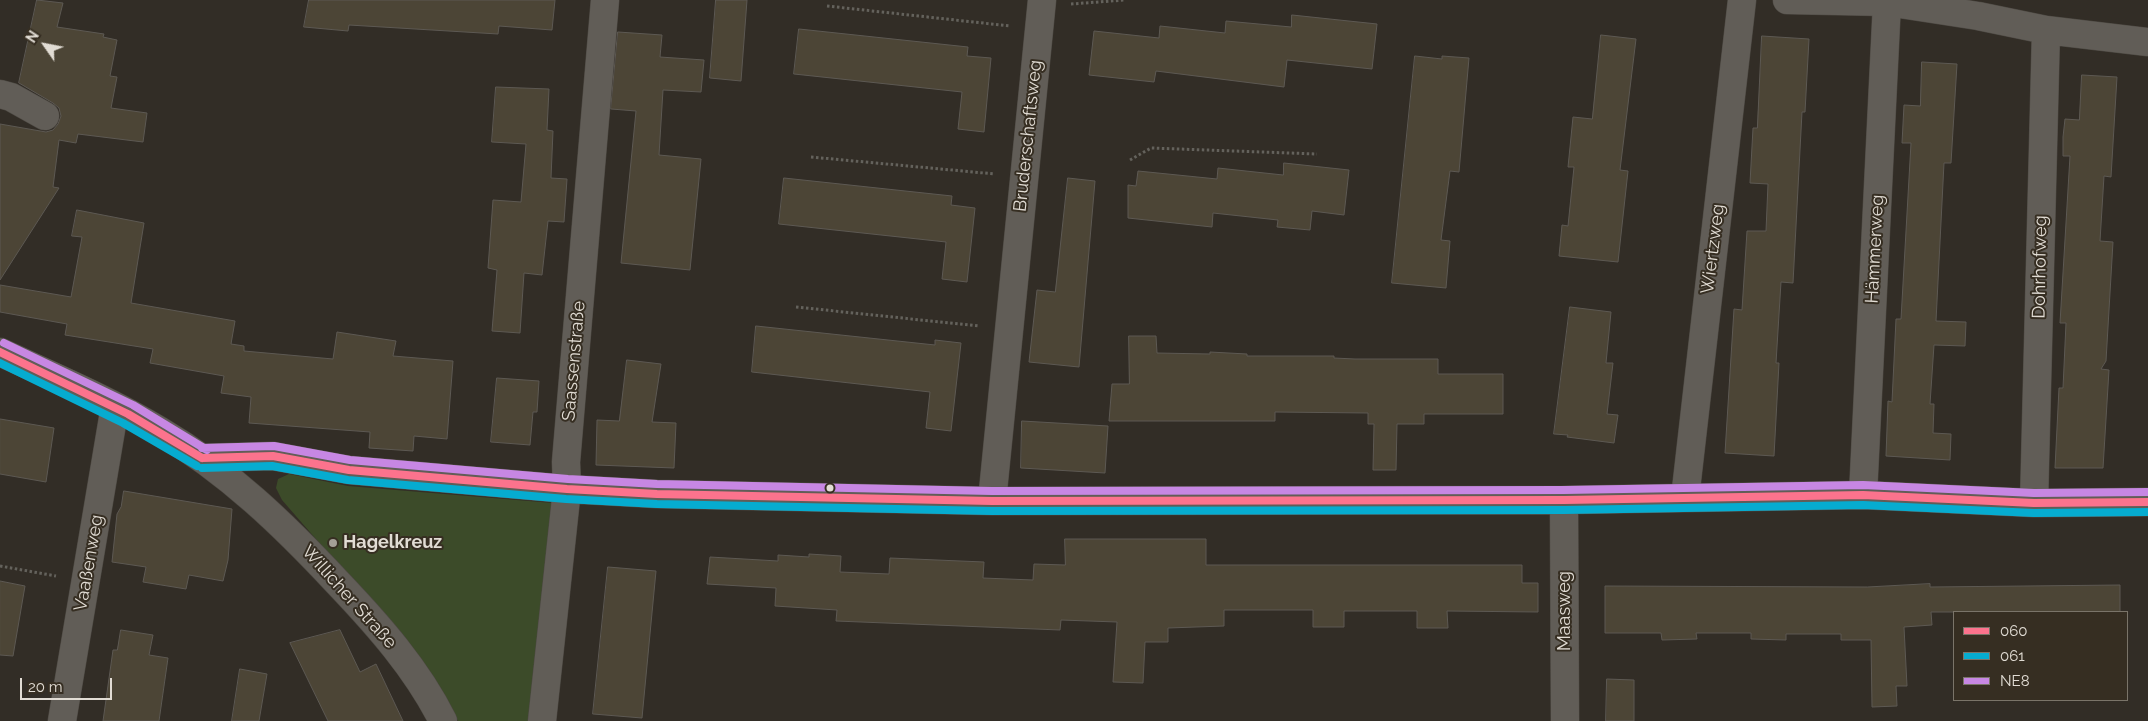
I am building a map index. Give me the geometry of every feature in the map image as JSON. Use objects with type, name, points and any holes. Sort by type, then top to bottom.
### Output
[{"type":"street","name":"Saassenstraße","points":[[542,721],[567,489],[566,462],[605,0]]},
{"type":"street","name":"Wiertzweg","points":[[1684,498],[1742,0]]},
{"type":"street","points":[[1787,0],[1887,2],[1978,8],[2046,30],[2148,42]]},
{"type":"street","name":"Hämmerweg","points":[[1863,496],[1887,2]]},
{"type":"street","name":"Bruderschaftsweg","points":[[992,501],[1041,13]]},
{"type":"street","name":"Dohrhofweg","points":[[2034,503],[2046,30]]},
{"type":"street","points":[[0,94],[11,97],[45,116]]},
{"type":"street","name":"Willicher Straße","points":[[0,352],[115,406],[160,431],[202,458],[240,486],[288,530],[366,612],[403,657],[435,704],[443,721]]},
{"type":"street","name":"Vaaßenweg","points":[[62,721],[115,406]]},
{"type":"street","points":[[202,458],[273,456],[349,470],[567,489],[657,494],[992,501],[1564,500],[1863,496],[2034,503],[2148,502]]},
{"type":"street","name":"Maasweg","points":[[1564,500],[1565,721]]},
{"type":"path","points":[[827,6],[1041,13],[1073,4],[1125,0]]},
{"type":"path","points":[[1130,160],[1151,148],[1317,154]]},
{"type":"path","points":[[811,157],[1024,177]]},
{"type":"path","points":[[796,306],[1009,330]]},
{"type":"path","points":[[0,566],[86,582]]},
{"type":"green space","points":[[289,474],[348,486],[553,503],[532,721],[458,721],[444,697],[335,561],[282,500],[276,488],[278,479]]},
{"type":"building","points":[[37,0],[63,3],[57,27],[104,34],[103,37],[117,40],[110,76],[117,77],[111,108],[147,113],[143,142],[78,134],[76,143],[59,140],[53,187],[59,188],[0,280],[0,124],[46,132],[53,130],[61,116],[59,108],[53,103],[19,83]]},
{"type":"building","points":[[309,0],[555,0],[552,30],[499,26],[498,34],[349,25],[348,31],[304,27]]},
{"type":"building","points":[[716,0],[747,0],[741,81],[710,78]]},
{"type":"building","points":[[1292,15],[1377,24],[1372,69],[1287,60],[1284,87],[1156,71],[1154,82],[1089,75],[1094,31],[1159,38],[1160,26],[1225,33],[1226,21],[1291,27]]},
{"type":"building","points":[[799,29],[968,47],[967,56],[991,58],[984,132],[958,129],[962,92],[794,74]]},
{"type":"building","points":[[618,32],[662,35],[660,57],[704,60],[701,92],[663,90],[659,155],[701,159],[690,270],[621,263],[636,111],[611,109]]},
{"type":"building","points":[[1601,35],[1636,39],[1620,170],[1628,171],[1618,262],[1559,256],[1562,225],[1568,226],[1574,167],[1568,167],[1573,117],[1592,119]]},
{"type":"building","points":[[1762,36],[1809,39],[1805,112],[1802,112],[1793,283],[1781,282],[1776,363],[1779,363],[1774,456],[1725,453],[1734,309],[1742,310],[1747,231],[1766,231],[1768,184],[1750,183],[1753,128],[1757,128]]},
{"type":"building","points":[[1415,56],[1442,59],[1442,56],[1469,58],[1459,172],[1450,171],[1441,240],[1450,241],[1446,288],[1392,283]]},
{"type":"building","points":[[1922,62],[1957,64],[1951,163],[1944,163],[1936,321],[1966,322],[1965,346],[1934,345],[1930,404],[1934,404],[1933,433],[1951,434],[1950,460],[1886,456],[1888,401],[1892,402],[1896,319],[1901,319],[1911,143],[1902,143],[1904,105],[1920,106]]},
{"type":"building","points":[[2082,75],[2117,77],[2111,177],[2104,176],[2100,241],[2113,242],[2106,361],[2101,369],[2109,370],[2103,468],[2055,468],[2059,388],[2063,388],[2066,323],[2060,323],[2070,156],[2063,156],[2063,137],[2065,119],[2079,120]]},
{"type":"building","points":[[496,87],[549,89],[547,130],[553,131],[551,178],[567,179],[564,222],[548,221],[542,275],[524,273],[520,333],[492,331],[497,270],[488,268],[493,200],[521,202],[526,144],[492,142]]},
{"type":"building","points":[[1284,163],[1349,170],[1344,215],[1312,211],[1310,230],[1277,227],[1278,220],[1213,213],[1212,227],[1128,218],[1128,185],[1136,186],[1138,171],[1217,179],[1218,168],[1283,175]]},
{"type":"building","points":[[784,178],[952,196],[951,205],[975,208],[967,282],[942,279],[946,242],[779,224]]},
{"type":"building","points":[[1068,178],[1095,181],[1079,367],[1029,362],[1037,290],[1055,292]]},
{"type":"building","points":[[77,210],[144,223],[131,303],[235,321],[231,344],[244,346],[244,351],[333,359],[337,332],[396,341],[393,356],[453,361],[447,439],[414,436],[413,451],[369,448],[370,432],[249,423],[251,397],[221,393],[224,376],[150,363],[153,349],[65,335],[67,324],[0,312],[0,285],[71,297],[82,237],[72,236]]},
{"type":"building","points":[[1570,307],[1611,312],[1606,363],[1613,363],[1607,414],[1618,415],[1614,443],[1554,434]]},
{"type":"building","points":[[756,326],[935,345],[935,340],[961,343],[951,431],[926,428],[930,392],[752,372]]},
{"type":"building","points":[[1129,336],[1156,336],[1157,353],[1210,354],[1210,352],[1247,354],[1247,356],[1438,359],[1438,374],[1503,374],[1503,414],[1424,414],[1424,424],[1397,424],[1396,470],[1373,470],[1374,424],[1368,424],[1368,413],[1275,412],[1275,421],[1109,421],[1112,384],[1129,384]]},
{"type":"building","points":[[627,360],[661,364],[652,422],[676,423],[674,468],[596,465],[597,420],[619,421]]},
{"type":"building","points":[[497,378],[539,381],[537,412],[533,412],[530,445],[491,442]]},
{"type":"building","points":[[0,419],[54,428],[46,482],[0,474]]},
{"type":"building","points":[[1022,421],[1108,426],[1105,473],[1021,468]]},
{"type":"building","points":[[124,491],[232,509],[228,560],[223,581],[189,575],[186,589],[143,582],[146,567],[112,562],[117,514],[121,507]]},
{"type":"building","points":[[1065,539],[1206,539],[1206,565],[1522,565],[1522,583],[1538,583],[1538,612],[1447,611],[1448,628],[1417,628],[1417,611],[1344,611],[1344,627],[1313,627],[1313,610],[1224,610],[1224,626],[1168,628],[1168,642],[1145,642],[1143,683],[1113,682],[1117,622],[1061,620],[1060,630],[836,621],[837,610],[775,606],[776,588],[707,584],[710,557],[778,561],[778,555],[809,557],[809,554],[841,556],[840,572],[889,574],[890,558],[984,562],[983,578],[1033,580],[1034,564],[1065,565]]},
{"type":"building","points":[[608,567],[656,571],[642,718],[593,714]]},
{"type":"building","points":[[0,581],[25,586],[13,656],[0,655]]},
{"type":"building","points":[[1930,584],[1930,587],[2120,585],[2120,611],[1931,612],[1932,625],[1904,627],[1907,686],[1896,686],[1897,706],[1872,707],[1871,640],[1841,640],[1841,634],[1786,634],[1786,640],[1751,639],[1751,633],[1696,633],[1697,639],[1662,640],[1661,633],[1605,633],[1605,586],[1867,587]]},
{"type":"building","points":[[121,630],[153,635],[149,655],[168,658],[159,721],[103,721],[113,650],[117,650]]},
{"type":"building","points":[[340,630],[360,672],[376,664],[403,721],[328,721],[290,643]]},
{"type":"building","points":[[240,669],[267,674],[259,721],[232,721]]},
{"type":"building","points":[[1607,679],[1634,680],[1634,721],[1606,721]]},
{"type":"transit line","name":"NE8","points":[[4,343],[133,405],[207,450]]},
{"type":"transit line","name":"060","points":[[0,352],[128,414],[202,458]]},
{"type":"transit line","name":"061","points":[[0,363],[123,423],[197,466]]},
{"type":"transit line","name":"NE8","points":[[202,448],[274,446],[350,460],[568,479],[657,484],[992,491],[1564,490],[1863,485],[2034,493],[2148,492]]},
{"type":"transit line","name":"060","points":[[202,458],[273,456],[349,470],[567,489],[657,494],[992,501],[1564,500],[1863,495],[2034,503],[2148,502]]},
{"type":"transit line","name":"061","points":[[202,468],[272,466],[348,480],[566,499],[657,504],[992,511],[1564,510],[1863,505],[2034,513],[2148,512]]},
{"type":"place","name":"Hagelkreuz","points":[[333,543]]}]
